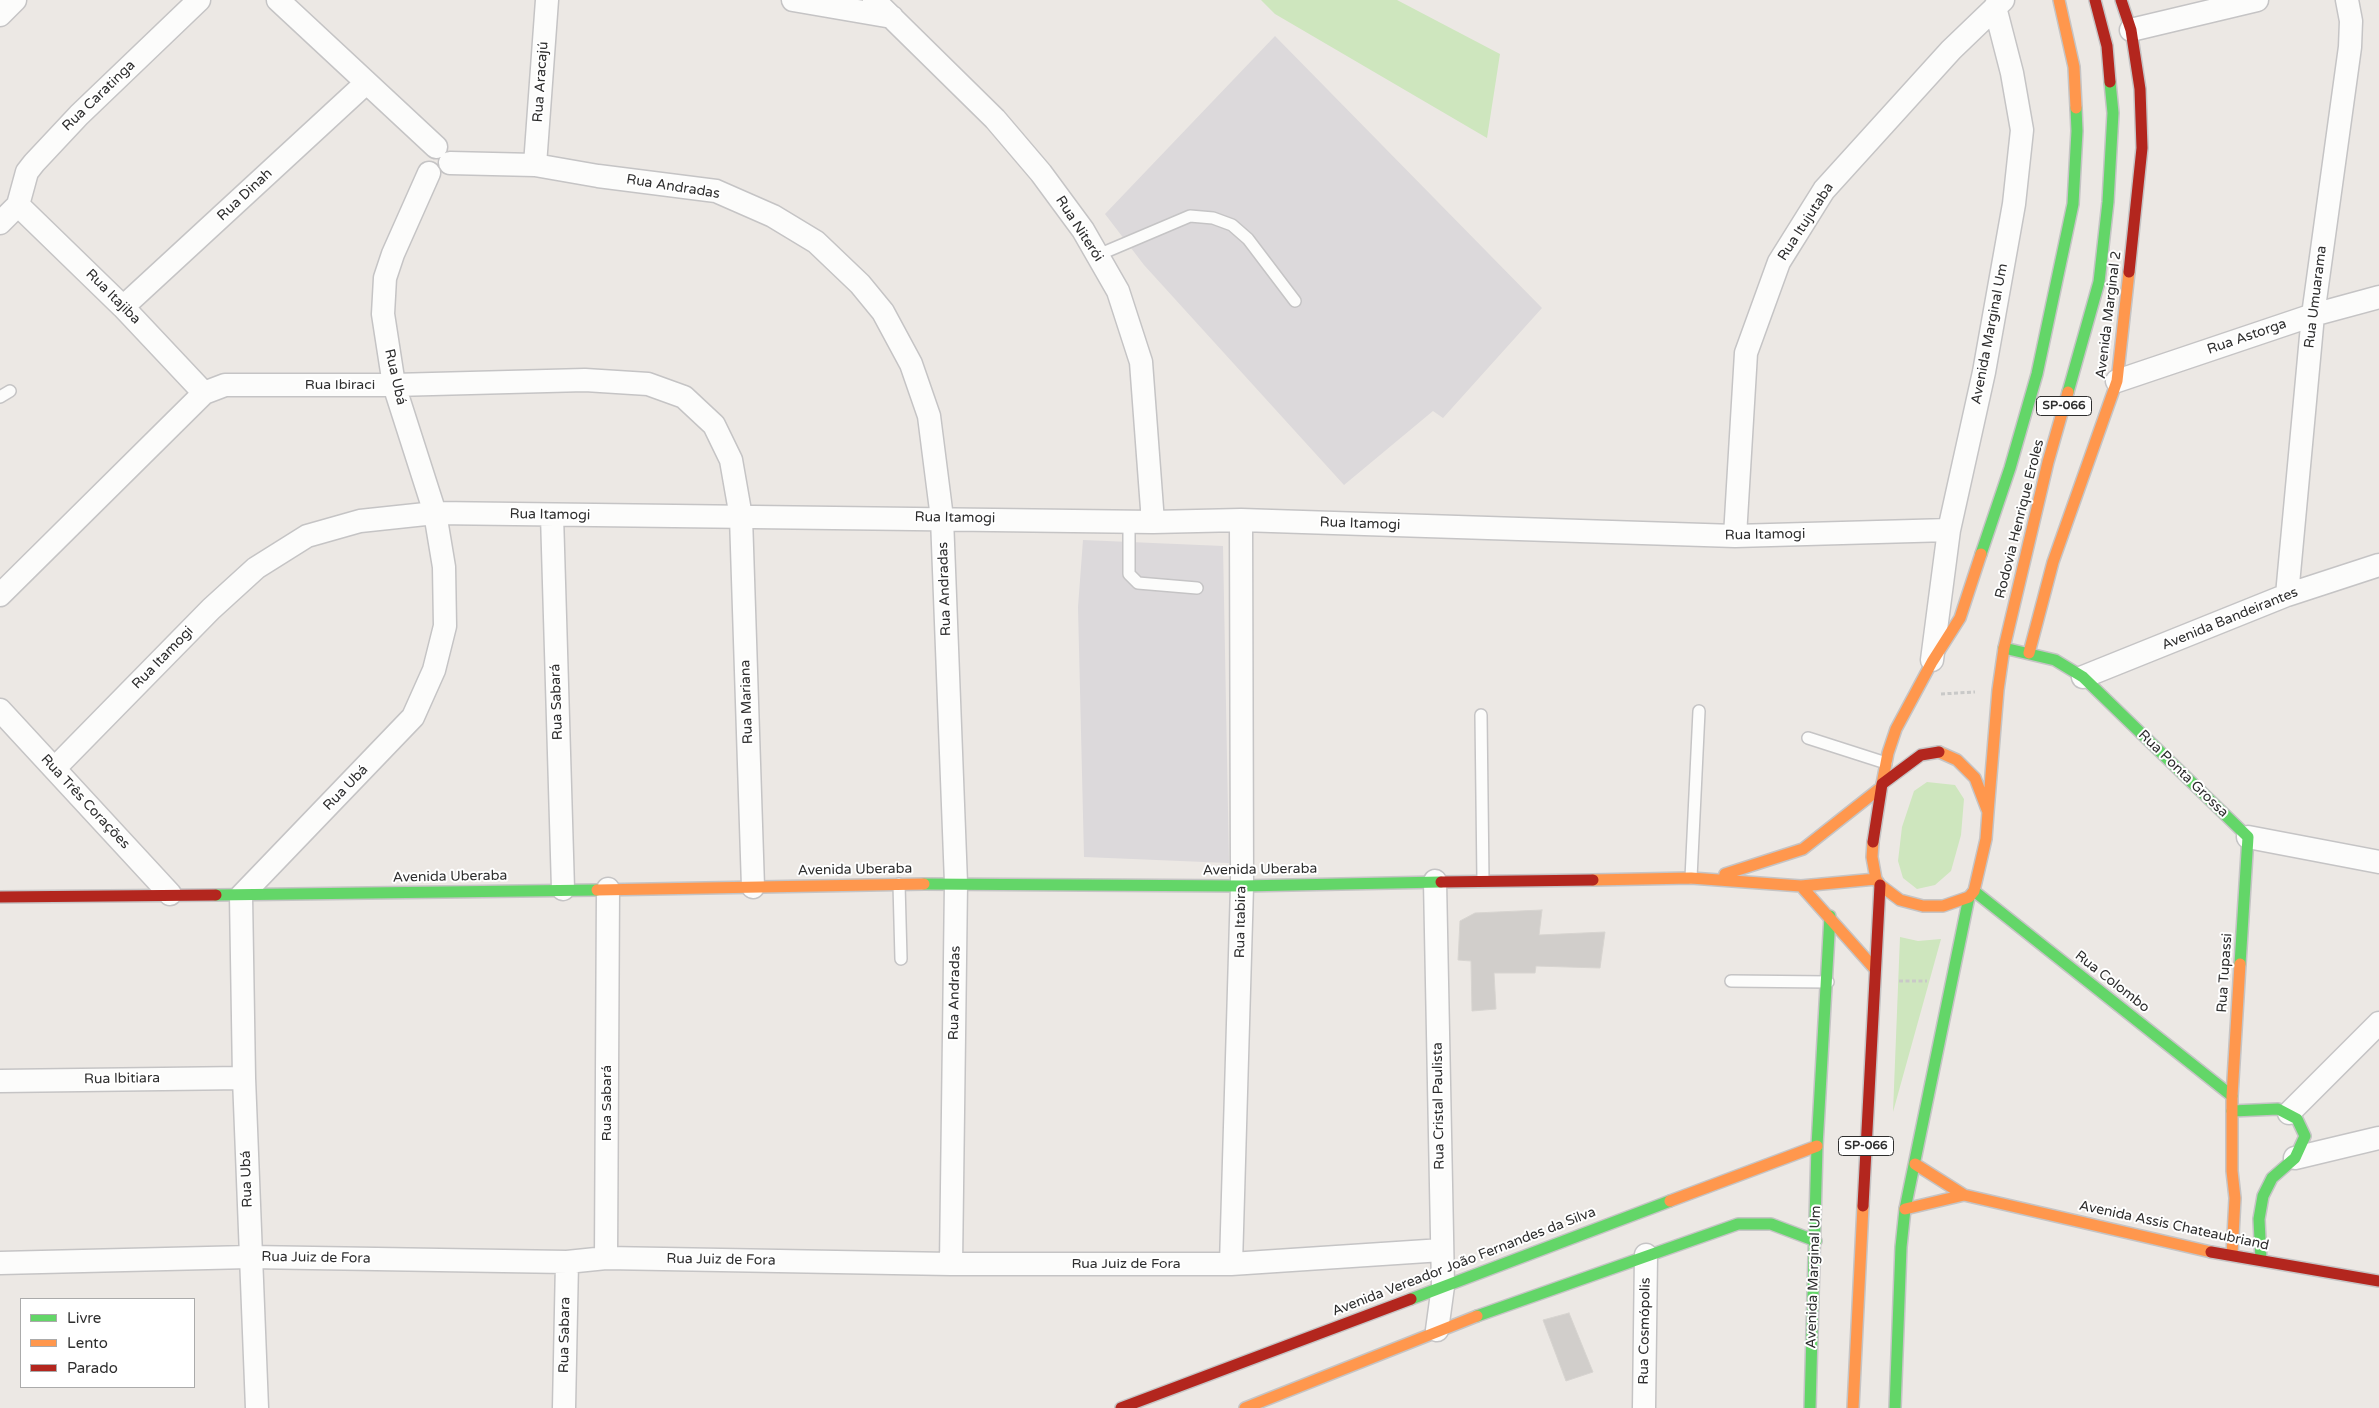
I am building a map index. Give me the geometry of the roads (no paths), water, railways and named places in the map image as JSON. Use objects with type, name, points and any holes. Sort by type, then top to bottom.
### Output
[{"type":"main road","name":"Rodovia Henrique Eroles","points":[[1881,787],[1896,729],[1932,662],[1960,618],[2010,468],[2037,374],[2073,204],[2077,131],[2074,67],[2059,0]]},
{"type":"main road","name":"Rodovia Henrique Eroles","points":[[1988,812],[1998,690],[2004,648],[2048,462],[2098,282],[2108,202],[2113,113],[2107,46],[2095,0]]},
{"type":"main road","name":"Avenida Marginal 2","points":[[2029,653],[2056,552],[2117,381],[2142,148],[2140,89],[2130,30],[2121,0]]},
{"type":"main road","name":"Rua Ponta Grossa","points":[[2004,648],[2055,660],[2083,678],[2248,837]]},
{"type":"main road","name":"SP-066","points":[[1852,1408],[1875,980],[1878,882],[1872,857],[1874,825],[1881,787],[1915,759],[1939,752],[1957,760],[1975,778],[1988,812],[1986,839],[1950,981],[1905,1210],[1901,1247],[1895,1408]]},
{"type":"main road","name":"Avenida Uberaba","points":[[1711,878],[1803,849],[1881,787]]},
{"type":"main road","name":"Rua Tupassi","points":[[2232,1255],[2235,1198],[2242,1188],[2232,1171],[2232,1096],[2248,837]]},
{"type":"main road","name":"Avenida Uberaba","points":[[0,897],[170,894],[241,896],[956,883],[1242,886],[1691,878],[1801,886],[1878,882]]},
{"type":"main road","points":[[1878,882],[1900,900],[1923,906],[1943,906],[1971,894]]},
{"type":"main road","points":[[1801,886],[1830,916],[1874,968]]},
{"type":"main road","name":"Rua Colombo","points":[[1971,894],[2232,1096]]},
{"type":"main road","name":"Avenida Marginal Um","points":[[1810,1408],[1816,1242],[1817,1146],[1828,982],[1830,916]]},
{"type":"main road","points":[[2232,1111],[2278,1109],[2290,1113],[2297,1119],[2305,1136],[2295,1158],[2272,1178],[2263,1196],[2259,1220],[2261,1260]]},
{"type":"main road","name":"Avenida Vereador João Fernandes da Silva","points":[[1121,1408],[1817,1146]]},
{"type":"main road","name":"Avenida Assis Chateaubriand","points":[[1915,1164],[1964,1195],[2217,1248],[2232,1255],[2379,1281]]},
{"type":"main road","points":[[2222,1224],[2232,1171]]},
{"type":"main road","points":[[2242,1188],[2267,1189]]},
{"type":"main road","name":"Avenida Assis Chateaubriand","points":[[1905,1210],[1964,1195]]},
{"type":"main road","points":[[1245,1408],[1437,1330],[1738,1224],[1771,1224],[1816,1242]]},
{"type":"street","points":[[0,15],[15,0]]},
{"type":"street","name":"Rua Caratinga","points":[[18,205],[27,172],[34,162],[79,115],[199,0]]},
{"type":"street","points":[[278,0],[366,83],[382,95],[443,155]]},
{"type":"street","name":"Rua Aracajú","points":[[535,164],[547,0]]},
{"type":"street","points":[[793,0],[892,17]]},
{"type":"street","name":"Rua Niterói","points":[[874,0],[995,119],[1042,173],[1083,230],[1118,291],[1141,362],[1153,522]]},
{"type":"street","points":[[2130,30],[2257,0]]},
{"type":"street","name":"Rua Umuarama","points":[[2287,595],[2313,315],[2350,47],[2351,21],[2347,0]]},
{"type":"street","name":"Avenida Marginal Um","points":[[1932,662],[1949,530],[1984,372],[2014,204],[2022,130],[1999,4]]},
{"type":"street","name":"Rua Itujutaba","points":[[1735,536],[1746,352],[1779,262],[1824,190],[1951,50],[1999,4]]},
{"type":"street","name":"Rua Dinah","points":[[123,307],[366,83]]},
{"type":"street","name":"Rua Andradas","points":[[443,155],[535,164],[598,176],[716,191],[773,216],[816,242],[860,284],[883,312],[911,364],[929,416],[942,518],[956,883],[951,1264]]},
{"type":"street","name":"Rua Ubá","points":[[257,1408],[244,1078],[241,896],[413,718],[434,670],[445,626],[444,567],[436,513],[394,385],[383,314],[385,278],[393,254],[429,173],[442,174],[443,155]]},
{"type":"street","points":[[0,223],[18,205]]},
{"type":"street","name":"Rua Itajiba","points":[[18,205],[123,307],[204,393]]},
{"type":"street","name":"Rua Astorga","points":[[2117,381],[2313,315],[2379,297]]},
{"type":"street","name":"Rua Ibiraci","points":[[0,594],[204,393],[225,385],[394,385],[585,380],[648,384],[684,397],[714,425],[731,460],[741,517]]},
{"type":"street","name":"Rua Itamogi","points":[[55,768],[211,608],[256,568],[308,536],[360,521],[436,513],[942,518],[1130,522],[1240,520],[1735,536],[1949,530]]},
{"type":"street","name":"Rua Sabará","points":[[552,515],[563,889]]},
{"type":"street","name":"Rua Mariana","points":[[741,517],[753,887]]},
{"type":"street","name":"Rua Itabira","points":[[1231,1264],[1242,886],[1240,520]]},
{"type":"street","name":"Avenida Bandeirantes","points":[[2083,678],[2287,595],[2379,565]]},
{"type":"street","name":"Rua Três Corações","points":[[0,710],[170,894]]},
{"type":"street","points":[[2248,837],[2379,862]]},
{"type":"street","name":"Rua Cristal Paulista","points":[[1435,882],[1443,1286],[1437,1330]]},
{"type":"street","name":"Rua Sabará","points":[[606,1258],[608,889]]},
{"type":"street","points":[[2290,1113],[2379,1023]]},
{"type":"street","name":"Rua Ibitiara","points":[[0,1081],[244,1078]]},
{"type":"street","points":[[2295,1158],[2379,1138]]},
{"type":"street","name":"Rua Juiz de Fora","points":[[0,1263],[250,1257],[567,1262],[606,1258],[951,1264],[1231,1264],[1442,1250]]},
{"type":"street","name":"Rua Cosmópolis","points":[[1644,1408],[1646,1255]]},
{"type":"street","name":"Rua Sabara","points":[[564,1408],[567,1262]]},
{"type":"lane","points":[[1098,255],[1190,216],[1213,218],[1232,225],[1248,239],[1295,301]]},
{"type":"lane","points":[[1130,522],[1129,574],[1138,583],[1198,588]]},
{"type":"lane","points":[[1691,878],[1699,711]]},
{"type":"lane","points":[[1481,715],[1483,881]]},
{"type":"lane","points":[[1808,738],[1886,763]]},
{"type":"lane","points":[[899,884],[901,959]]},
{"type":"lane","points":[[1731,981],[1828,982]]}]
